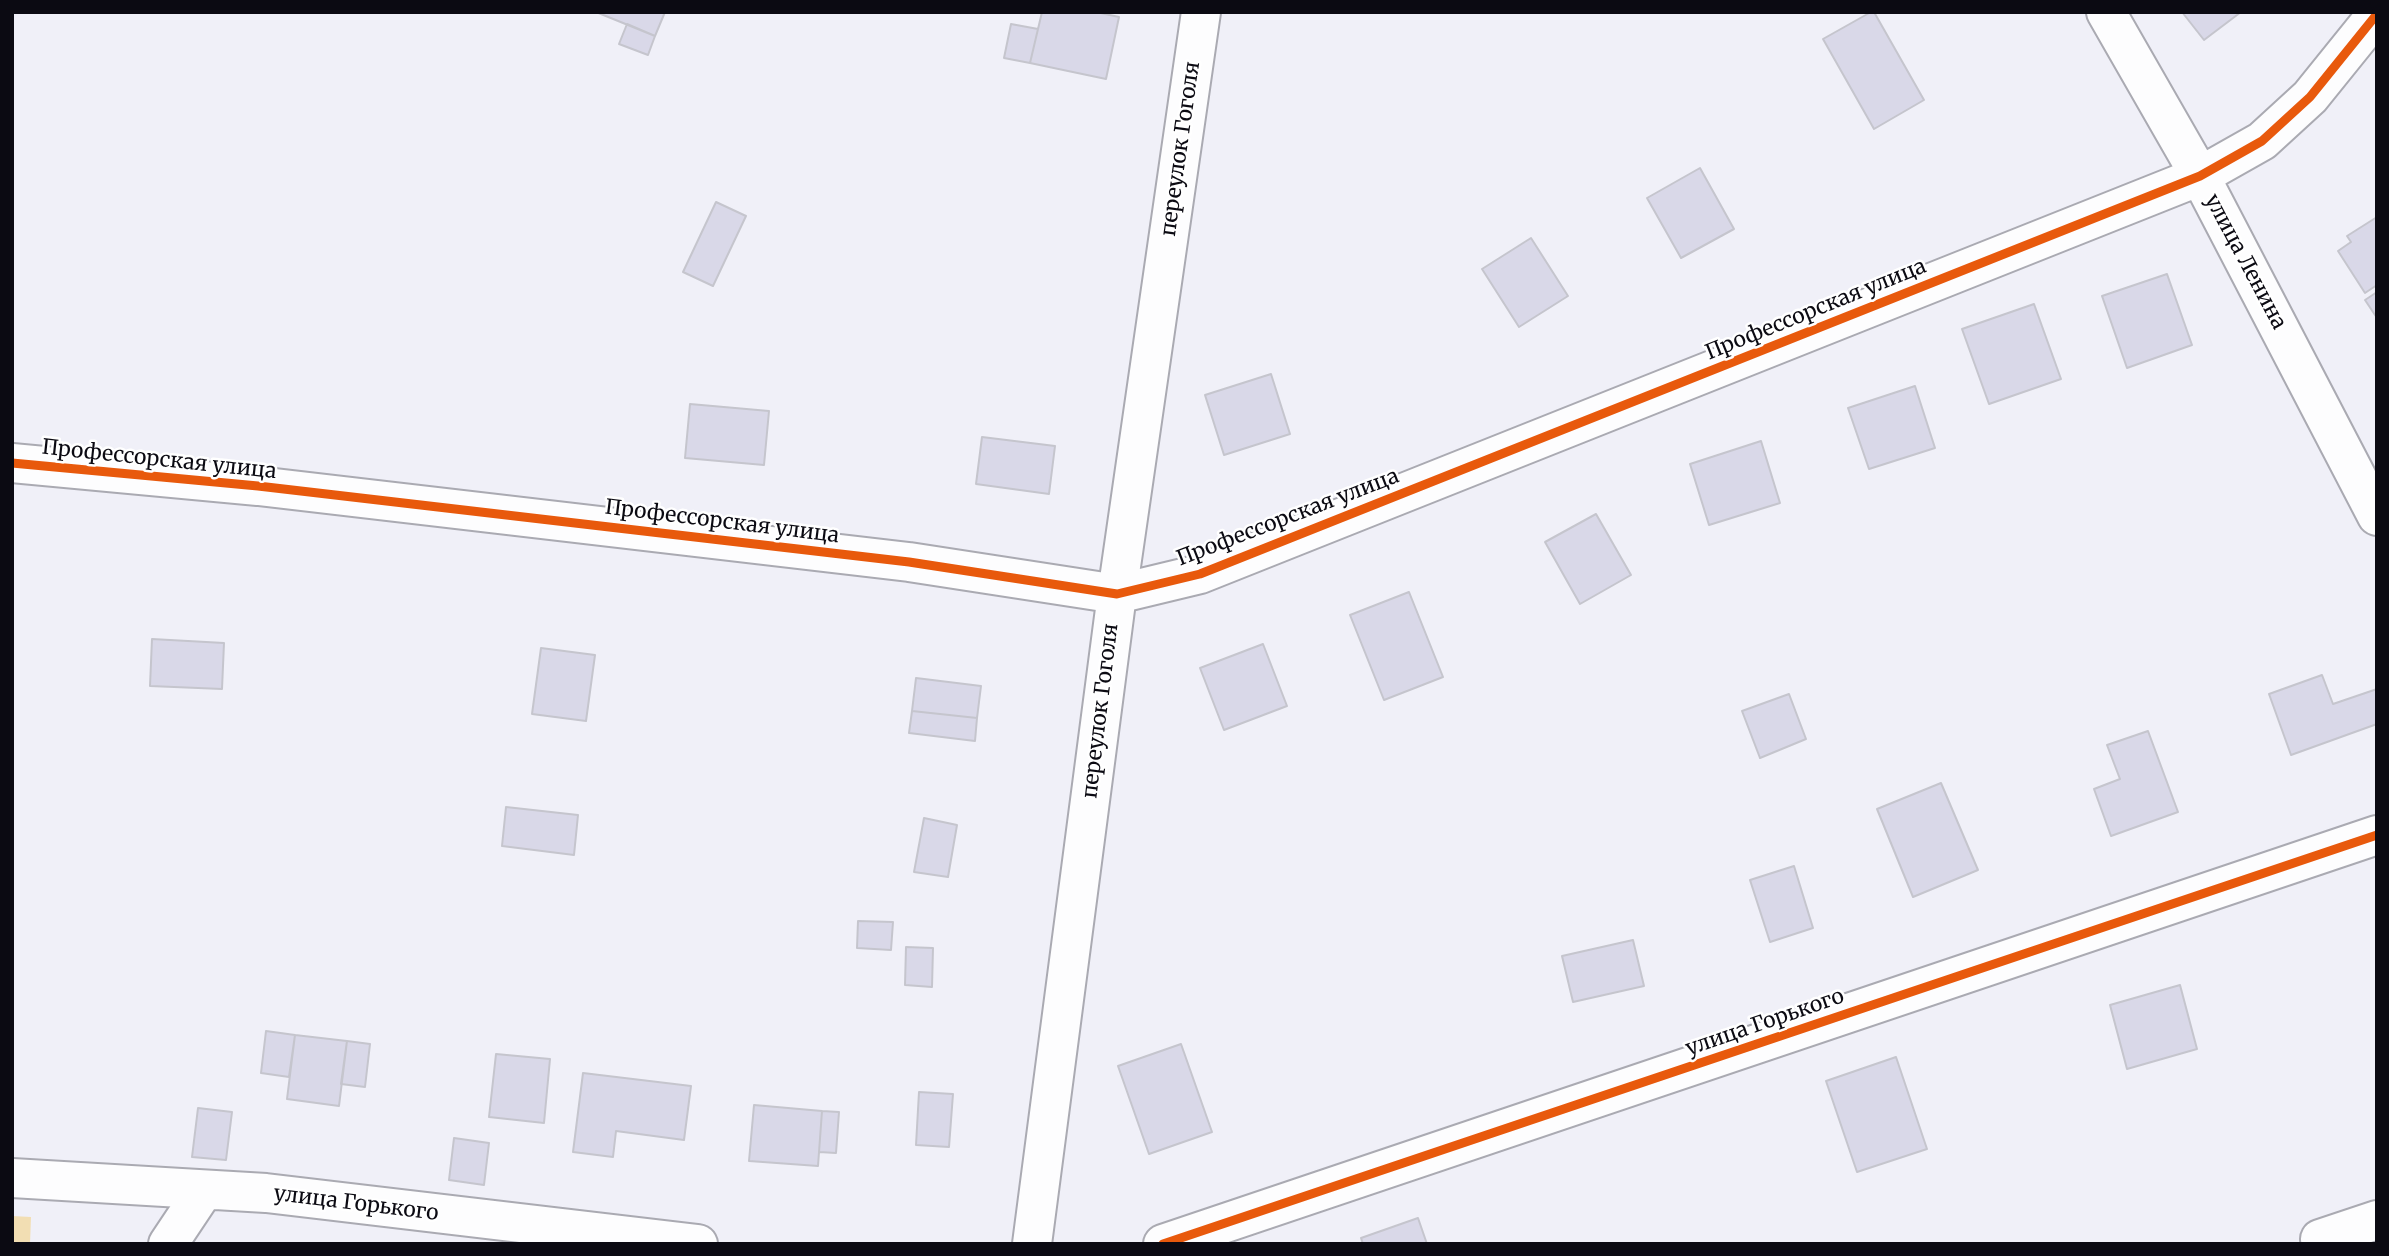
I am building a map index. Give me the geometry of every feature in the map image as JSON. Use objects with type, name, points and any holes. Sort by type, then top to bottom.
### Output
[{"type":"street","name":"переулок Гоголя","points":[[1032,1244],[1117,594],[1201,12]]},
{"type":"street","name":"улица Ленина","points":[[2106,12],[2200,176],[2377,516]]},
{"type":"street","name":"Профессорская улица","points":[[12,463],[258,486],[895,560],[1117,594],[1200,574],[2200,176],[2262,141],[2310,97],[2377,14]]},
{"type":"street","name":"улица Горького","points":[[1163,1244],[2377,835]]},
{"type":"street","name":"улица Горького","points":[[12,1178],[266,1194],[609,1239],[698,1244]]},
{"type":"street","points":[[167,1244],[204,1190]]},
{"type":"street","points":[[2321,1244],[2320,1239],[2377,1220]]},
{"type":"shaded area","points":[[12,1216],[31,1217],[30,1244],[12,1244]]},
{"type":"building","points":[[596,12],[665,12],[655,36]]},
{"type":"building","points":[[1042,12],[1096,12],[1119,17],[1106,79],[1030,63]]},
{"type":"building","points":[[1874,12],[1924,100],[1874,129],[1823,39]]},
{"type":"building","points":[[2182,12],[2241,12],[2204,40]]},
{"type":"building","points":[[627,24],[655,36],[648,55],[619,44]]},
{"type":"building","points":[[1011,24],[1038,29],[1030,63],[1004,58]]},
{"type":"building","points":[[1700,168],[1734,229],[1681,258],[1647,198]]},
{"type":"building","points":[[716,202],[746,216],[713,286],[683,272]]},
{"type":"building","points":[[2377,217],[2377,285],[2365,293],[2338,251],[2351,242],[2347,236]]},
{"type":"building","points":[[1531,238],[1568,296],[1519,327],[1482,269]]},
{"type":"building","points":[[2167,274],[2192,345],[2127,368],[2102,296]]},
{"type":"building","points":[[2377,292],[2377,318],[2365,300]]},
{"type":"building","points":[[2034,304],[2061,379],[1989,404],[1962,329]]},
{"type":"building","points":[[1271,374],[1290,434],[1224,455],[1205,395]]},
{"type":"building","points":[[1915,386],[1935,448],[1869,469],[1848,408]]},
{"type":"building","points":[[690,404],[769,411],[764,465],[685,458]]},
{"type":"building","points":[[982,437],[1055,446],[1049,494],[976,484]]},
{"type":"building","points":[[1761,441],[1780,503],[1709,525],[1690,464]]},
{"type":"building","points":[[1596,514],[1631,575],[1580,604],[1545,542]]},
{"type":"building","points":[[1409,592],[1443,677],[1384,700],[1350,615]]},
{"type":"building","points":[[152,639],[224,643],[222,689],[150,686]]},
{"type":"building","points":[[1263,644],[1287,706],[1224,730],[1200,668]]},
{"type":"building","points":[[541,648],[595,655],[586,721],[532,714]]},
{"type":"building","points":[[2322,675],[2333,704],[2377,689],[2377,724],[2291,755],[2269,694]]},
{"type":"building","points":[[916,678],[981,686],[977,718],[912,711]]},
{"type":"building","points":[[1789,694],[1806,739],[1760,758],[1742,711]]},
{"type":"building","points":[[912,711],[977,718],[975,741],[909,733]]},
{"type":"building","points":[[2148,731],[2178,812],[2111,836],[2094,789],[2120,779],[2107,745]]},
{"type":"building","points":[[1941,783],[1978,870],[1913,897],[1877,809]]},
{"type":"building","points":[[506,807],[578,815],[574,855],[502,846]]},
{"type":"building","points":[[924,818],[957,825],[948,877],[914,872]]},
{"type":"building","points":[[1794,866],[1813,928],[1770,942],[1750,880]]},
{"type":"building","points":[[858,921],[893,922],[891,950],[857,948]]},
{"type":"building","points":[[1633,940],[1644,986],[1573,1002],[1562,956]]},
{"type":"building","points":[[906,947],[933,948],[932,987],[905,985]]},
{"type":"building","points":[[2180,985],[2197,1049],[2127,1069],[2110,1005]]},
{"type":"building","points":[[266,1031],[295,1035],[289,1077],[261,1073]]},
{"type":"building","points":[[295,1035],[347,1041],[339,1106],[287,1099]]},
{"type":"building","points":[[347,1041],[370,1044],[365,1087],[341,1084]]},
{"type":"building","points":[[1181,1044],[1212,1132],[1149,1154],[1118,1066]]},
{"type":"building","points":[[496,1054],[550,1059],[544,1123],[489,1117]]},
{"type":"building","points":[[1896,1057],[1927,1149],[1857,1172],[1826,1081]]},
{"type":"building","points":[[583,1073],[691,1086],[684,1140],[616,1131],[613,1157],[573,1152]]},
{"type":"building","points":[[919,1092],[953,1094],[949,1147],[916,1145]]},
{"type":"building","points":[[754,1105],[822,1111],[818,1166],[749,1161]]},
{"type":"building","points":[[198,1108],[232,1112],[226,1160],[192,1157]]},
{"type":"building","points":[[822,1111],[839,1112],[836,1153],[819,1152]]},
{"type":"building","points":[[454,1138],[489,1143],[484,1185],[449,1180]]},
{"type":"building","points":[[1418,1218],[1427,1244],[1363,1244],[1361,1238]]},
{"type":"cycle path","points":[[12,463],[258,486],[909,562],[1117,594],[1200,574],[2200,176],[2262,141],[2310,97],[2377,14]]},
{"type":"cycle path","points":[[1163,1244],[2377,835]]}]
